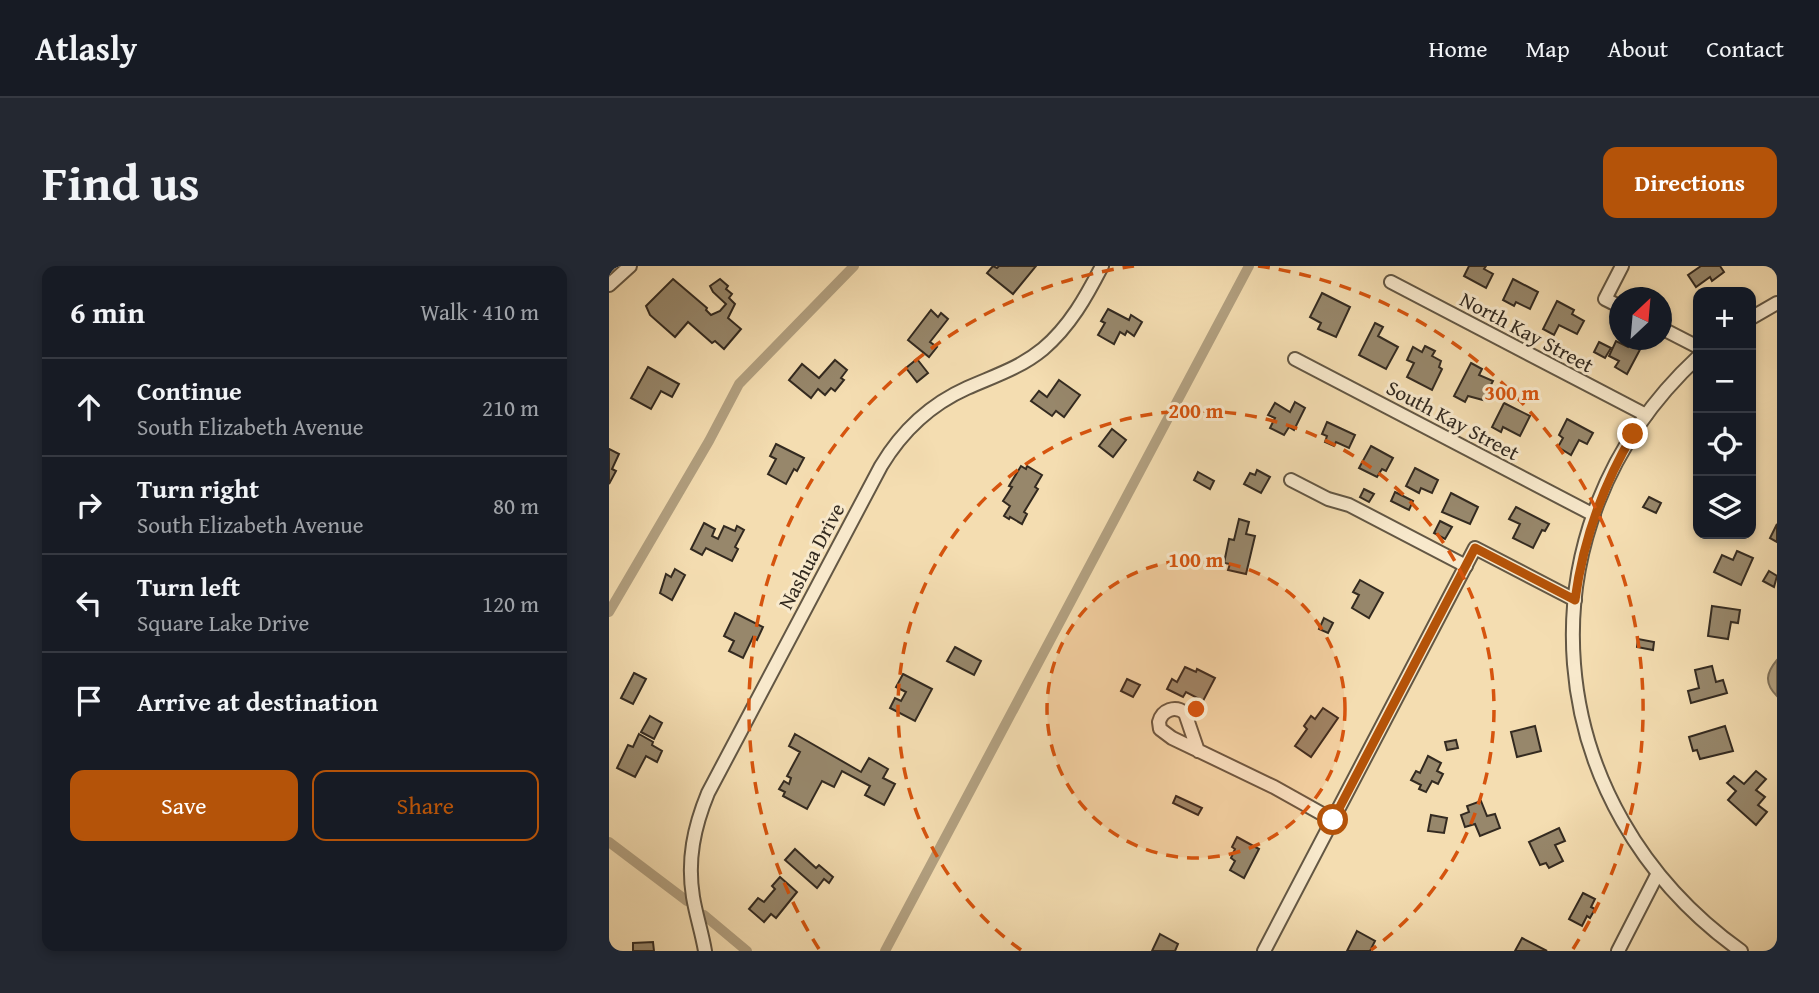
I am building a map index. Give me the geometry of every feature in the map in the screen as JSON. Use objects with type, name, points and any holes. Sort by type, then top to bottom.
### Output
[{"type":"street","points":[[609,266],[611,284]]},
{"type":"street","points":[[611,284],[630,266]]},
{"type":"street","name":"Nashua Drive","points":[[705,951],[692,894],[691,851],[699,814],[881,466],[902,435],[935,405],[969,387],[1005,373],[1043,349],[1074,316],[1102,266]]},
{"type":"street","points":[[1611,287],[1622,266]]},
{"type":"street","name":"North Kay Street","points":[[1391,282],[1646,415]]},
{"type":"street","points":[[1756,315],[1777,303]]},
{"type":"street","points":[[1672,334],[1693,344]]},
{"type":"street","name":"South Kay Street","points":[[1295,359],[1594,515]]},
{"type":"street","points":[[1693,362],[1646,415],[1618,460],[1594,515],[1580,568],[1575,600],[1573,637],[1577,689],[1589,747],[1611,802],[1641,853],[1657,875],[1697,917],[1741,951]]},
{"type":"street","points":[[1291,480],[1321,496],[1349,505],[1465,566]]},
{"type":"street","points":[[1265,951],[1475,548],[1575,600]]},
{"type":"street","points":[[1198,751],[1274,787],[1333,820]]},
{"type":"street","points":[[1618,951],[1657,875]]},
{"type":"shaded area","points":[[1777,660],[1777,696],[1770,687],[1768,678]]},
{"type":"building","points":[[993,266],[1036,266],[1013,294],[987,273]]},
{"type":"building","points":[[1469,266],[1486,266],[1484,269],[1493,274],[1486,288],[1464,276]]},
{"type":"building","points":[[1701,266],[1720,266],[1724,272],[1712,281],[1710,277],[1696,287],[1688,275]]},
{"type":"building","points":[[673,279],[707,308],[711,315],[726,304],[710,286],[720,279],[728,286],[726,289],[732,294],[729,298],[735,304],[728,318],[741,329],[724,349],[715,341],[712,343],[688,322],[675,337],[650,315],[646,306]]},
{"type":"building","points":[[1513,279],[1538,292],[1530,309],[1516,302],[1514,306],[1503,300]]},
{"type":"building","points":[[1322,293],[1350,307],[1336,337],[1318,329],[1321,323],[1310,317]]},
{"type":"building","points":[[1557,301],[1574,310],[1572,314],[1584,321],[1577,334],[1559,325],[1554,335],[1543,329]]},
{"type":"building","points":[[1108,309],[1129,320],[1131,315],[1142,322],[1134,336],[1127,331],[1125,335],[1120,332],[1114,344],[1098,335],[1105,323],[1101,321]]},
{"type":"building","points":[[931,310],[938,317],[941,313],[948,319],[930,342],[937,347],[929,357],[908,340]]},
{"type":"building","points":[[1375,323],[1383,327],[1378,336],[1398,347],[1386,369],[1359,355]]},
{"type":"building","points":[[1599,342],[1610,350],[1605,358],[1594,352]]},
{"type":"building","points":[[1425,346],[1435,351],[1432,356],[1441,361],[1439,367],[1442,369],[1432,390],[1407,377],[1414,363],[1407,360],[1413,347],[1422,352]]},
{"type":"building","points":[[1612,350],[1640,350],[1627,374],[1615,367],[1619,361],[1609,356]]},
{"type":"building","points":[[917,359],[928,373],[917,382],[906,368]]},
{"type":"building","points":[[835,360],[847,370],[841,378],[844,380],[835,391],[831,388],[825,395],[818,389],[811,398],[789,380],[802,364],[819,378]]},
{"type":"building","points":[[1471,363],[1482,369],[1479,375],[1493,381],[1483,400],[1468,396],[1465,402],[1454,396]]},
{"type":"building","points":[[648,367],[679,384],[672,397],[661,391],[651,409],[631,398]]},
{"type":"building","points":[[1059,380],[1080,395],[1064,417],[1056,411],[1052,416],[1031,401],[1039,391],[1047,397]]},
{"type":"building","points":[[1295,402],[1305,408],[1294,430],[1289,427],[1284,435],[1270,428],[1275,418],[1268,415],[1275,403],[1290,412]]},
{"type":"building","points":[[1504,403],[1530,416],[1520,436],[1503,427],[1501,432],[1492,427]]},
{"type":"building","points":[[1567,419],[1593,433],[1587,444],[1579,440],[1571,455],[1558,447],[1563,438],[1559,435]]},
{"type":"building","points":[[1327,422],[1355,435],[1349,448],[1336,442],[1334,446],[1325,442],[1327,436],[1322,434]]},
{"type":"building","points":[[1112,429],[1126,440],[1113,457],[1099,446]]},
{"type":"building","points":[[776,444],[804,458],[786,484],[768,474],[776,459],[770,456]]},
{"type":"building","points":[[1371,446],[1393,458],[1386,471],[1382,469],[1377,477],[1359,468]]},
{"type":"building","points":[[609,449],[619,454],[612,469],[616,471],[609,484]]},
{"type":"building","points":[[1021,466],[1026,469],[1027,466],[1042,475],[1035,487],[1038,489],[1024,512],[1027,514],[1022,524],[1004,516],[1010,506],[1003,501]]},
{"type":"building","points":[[1415,468],[1438,480],[1432,493],[1421,488],[1419,493],[1406,486]]},
{"type":"building","points":[[1257,470],[1270,477],[1261,493],[1244,484],[1250,473],[1255,475]]},
{"type":"building","points":[[1198,472],[1214,481],[1210,489],[1194,480]]},
{"type":"building","points":[[1364,489],[1374,494],[1369,502],[1360,497]]},
{"type":"building","points":[[1395,492],[1413,501],[1409,510],[1391,501]]},
{"type":"building","points":[[1451,493],[1478,507],[1470,524],[1442,512]]},
{"type":"building","points":[[1649,497],[1661,503],[1656,513],[1643,507]]},
{"type":"building","points":[[1516,507],[1549,524],[1545,531],[1542,530],[1533,548],[1513,538],[1520,524],[1509,519]]},
{"type":"building","points":[[1239,519],[1249,522],[1246,534],[1255,536],[1246,574],[1228,570],[1230,564],[1224,563],[1229,539],[1234,540]]},
{"type":"building","points":[[1440,521],[1452,527],[1445,539],[1434,533]]},
{"type":"building","points":[[704,523],[715,529],[712,536],[718,539],[724,526],[735,531],[737,526],[744,530],[735,547],[738,549],[732,561],[706,548],[702,555],[691,549]]},
{"type":"building","points":[[1777,524],[1777,542],[1770,538]]},
{"type":"building","points":[[1737,551],[1753,558],[1741,585],[1714,572],[1722,555],[1733,560]]},
{"type":"building","points":[[675,569],[685,575],[672,600],[660,593],[666,574],[671,577]]},
{"type":"building","points":[[1769,571],[1777,576],[1774,587],[1763,581]]},
{"type":"building","points":[[1360,580],[1383,593],[1369,618],[1352,608],[1359,595],[1353,592]]},
{"type":"building","points":[[1712,606],[1740,610],[1738,623],[1731,622],[1728,639],[1708,636]]},
{"type":"building","points":[[735,613],[763,627],[757,640],[753,637],[743,658],[729,651],[734,641],[724,636]]},
{"type":"building","points":[[1324,618],[1333,623],[1328,633],[1319,629]]},
{"type":"building","points":[[1638,639],[1654,642],[1653,650],[1637,647]]},
{"type":"building","points":[[955,647],[981,661],[974,675],[947,661]]},
{"type":"building","points":[[1712,666],[1716,682],[1723,680],[1727,693],[1691,703],[1688,691],[1699,688],[1695,670]]},
{"type":"building","points":[[1185,667],[1196,672],[1197,669],[1215,678],[1203,701],[1186,692],[1183,697],[1167,689],[1172,679],[1177,682]]},
{"type":"building","points":[[634,673],[646,679],[633,704],[621,698]]},
{"type":"building","points":[[903,674],[932,689],[915,721],[890,708],[895,698],[901,701],[906,692],[896,687]]},
{"type":"building","points":[[1127,679],[1140,685],[1133,697],[1121,691]]},
{"type":"building","points":[[1323,708],[1338,718],[1311,757],[1295,746],[1307,729],[1304,726],[1311,716],[1315,719]]},
{"type":"building","points":[[650,716],[662,723],[654,739],[641,732]]},
{"type":"building","points":[[1535,726],[1541,751],[1517,757],[1511,732]]},
{"type":"building","points":[[1725,726],[1733,751],[1700,759],[1697,750],[1693,751],[1689,737]]},
{"type":"building","points":[[639,734],[662,751],[657,762],[646,756],[635,777],[617,768],[628,745],[633,747]]},
{"type":"building","points":[[795,734],[861,772],[869,758],[888,769],[883,778],[895,784],[884,805],[865,795],[870,786],[842,771],[834,787],[822,781],[807,809],[783,796],[785,792],[779,789],[784,781],[789,784],[791,778],[787,776],[800,752],[789,746]]},
{"type":"building","points":[[1456,740],[1458,748],[1447,750],[1445,742]]},
{"type":"building","points":[[1428,756],[1441,763],[1437,771],[1443,774],[1438,784],[1432,781],[1426,792],[1419,789],[1421,785],[1411,780],[1416,771],[1420,773]]},
{"type":"building","points":[[1756,771],[1766,779],[1756,790],[1765,797],[1758,805],[1767,812],[1756,825],[1728,800],[1736,791],[1727,783],[1734,776],[1744,784]]},
{"type":"building","points":[[1176,796],[1202,808],[1198,815],[1173,803]]},
{"type":"building","points":[[1481,801],[1487,816],[1495,814],[1500,828],[1480,836],[1475,824],[1465,827],[1461,815],[1469,812],[1467,806]]},
{"type":"building","points":[[1431,815],[1447,818],[1444,833],[1428,831]]},
{"type":"building","points":[[1559,828],[1565,841],[1555,845],[1563,861],[1549,868],[1546,863],[1540,865],[1529,842]]},
{"type":"building","points":[[1237,837],[1259,849],[1244,878],[1230,870],[1235,861],[1231,858]]},
{"type":"building","points":[[795,849],[816,868],[819,865],[833,877],[829,883],[824,879],[817,888],[785,860]]},
{"type":"building","points":[[780,877],[797,892],[776,918],[771,914],[764,922],[749,909],[758,898],[764,902],[775,889],[772,886]]},
{"type":"building","points":[[1583,893],[1595,899],[1591,907],[1595,909],[1590,918],[1587,916],[1582,926],[1569,919]]},
{"type":"building","points":[[1357,931],[1375,941],[1370,951],[1347,951]]},
{"type":"building","points":[[1160,934],[1178,944],[1175,951],[1152,951]]},
{"type":"building","points":[[1522,938],[1547,951],[1515,951]]},
{"type":"building","points":[[653,942],[654,951],[633,951],[633,943]]},
{"type":"waterway","points":[[609,612],[709,441],[739,384],[854,266]]},
{"type":"waterway","points":[[885,951],[1249,266]]},
{"type":"waterway","points":[[609,842],[687,901]]},
{"type":"waterway","points":[[704,915],[747,951]]},
{"type":"route","points":[[1333,820],[1475,548],[1575,600],[1586,539],[1594,515],[1605,487],[1633,434]]}]
